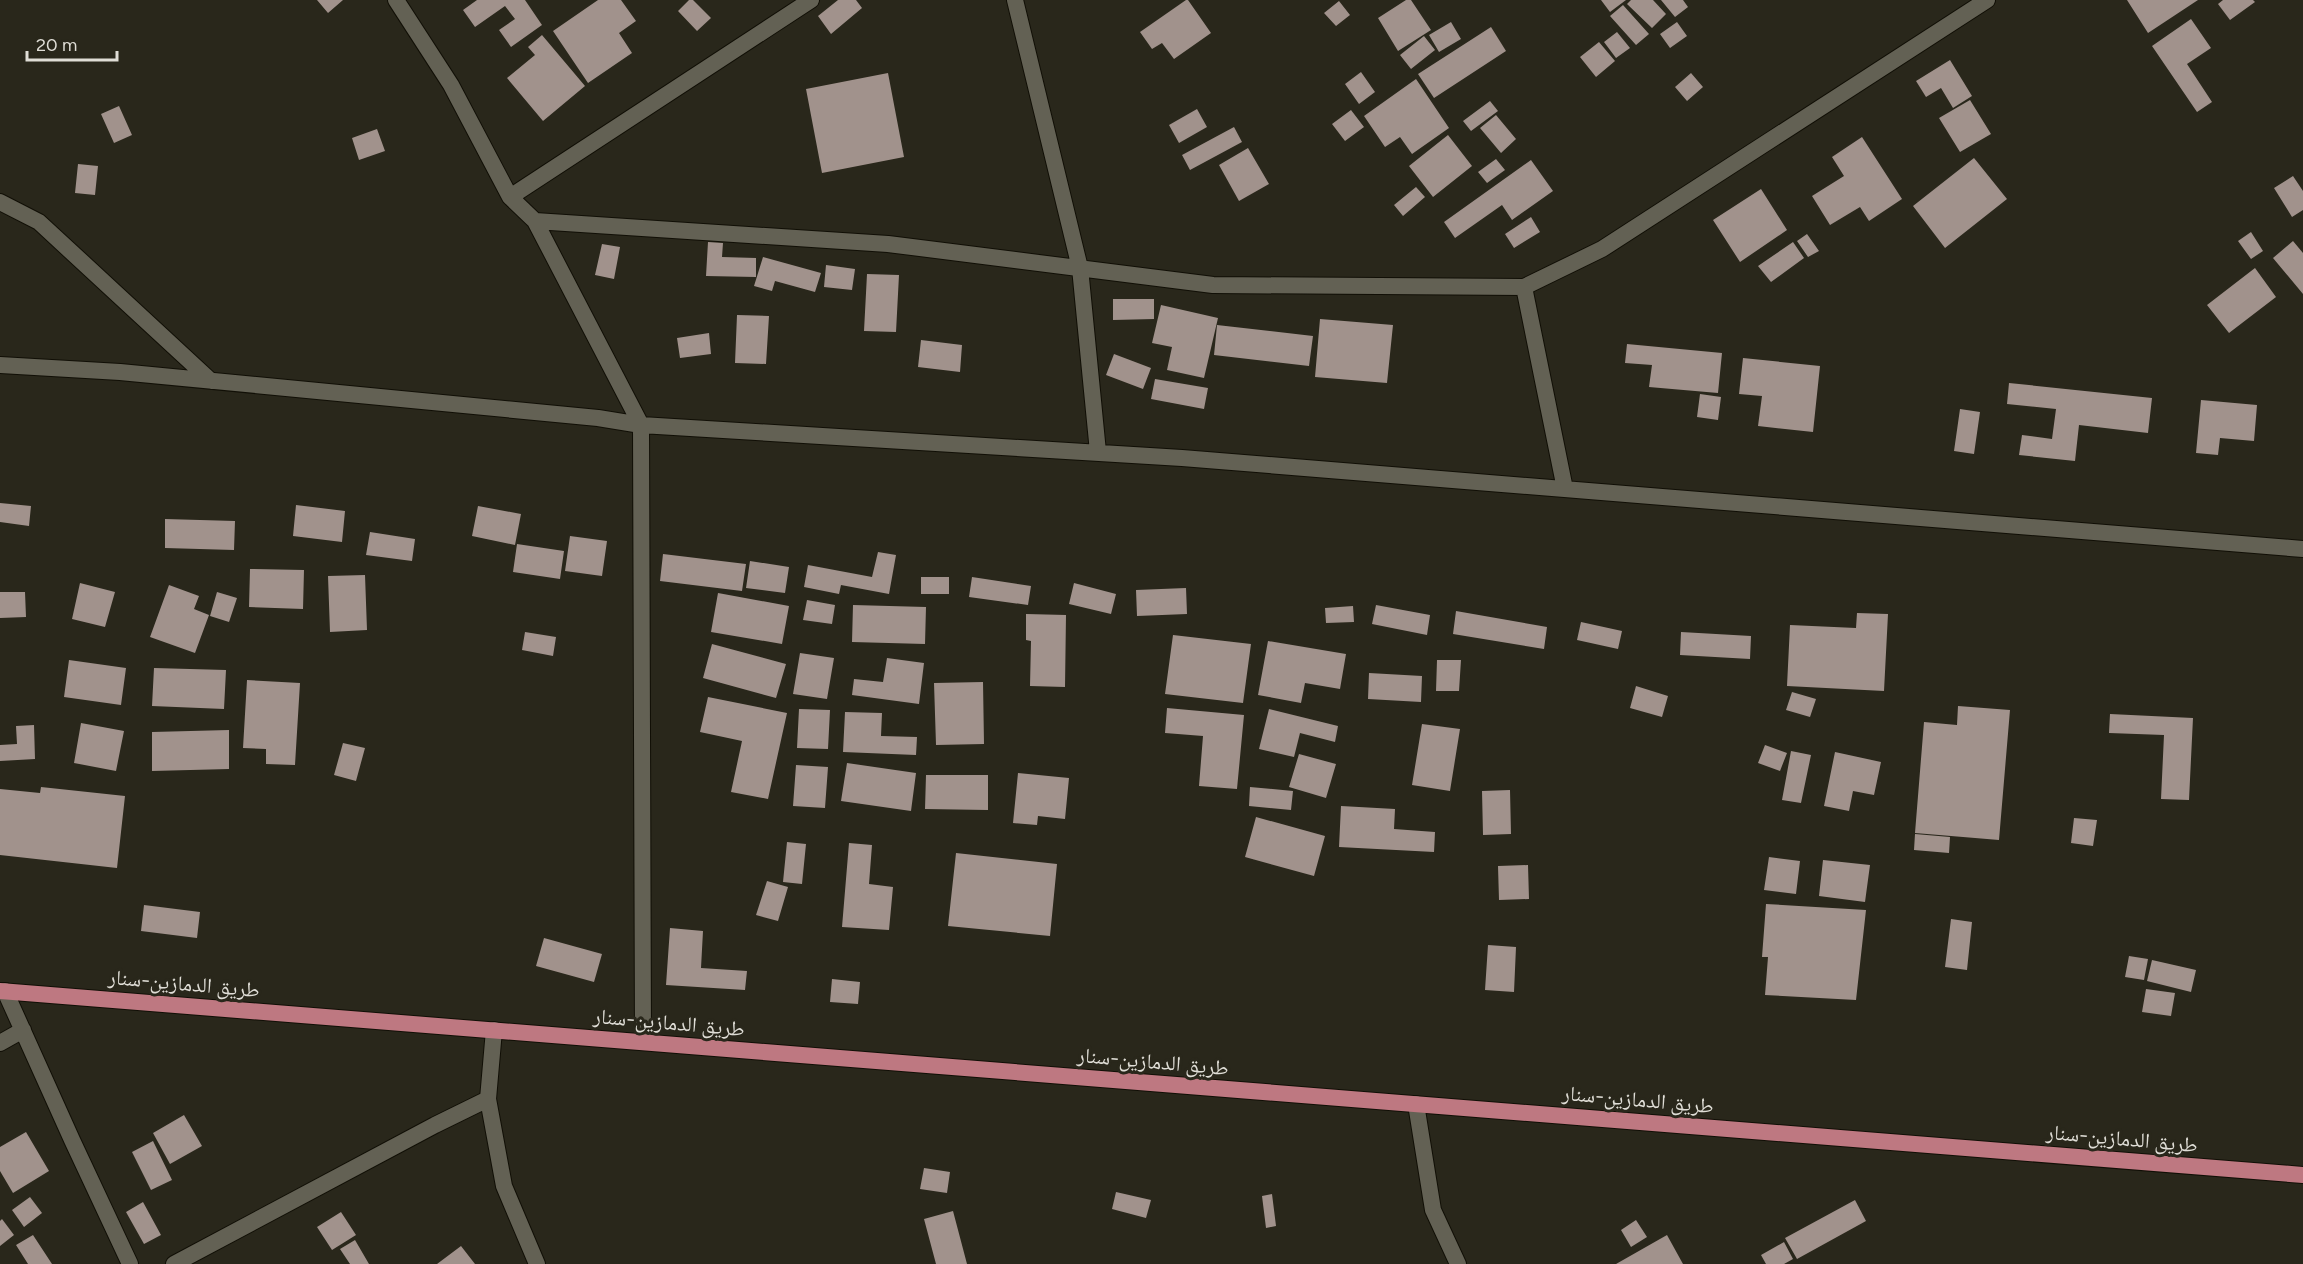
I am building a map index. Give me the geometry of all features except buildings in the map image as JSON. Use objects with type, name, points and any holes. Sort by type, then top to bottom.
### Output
[{"type":"highway","name":"طريق الدمازين-سنار","points":[[3,991],[2303,1175]]},
{"type":"street","points":[[396,0],[451,85],[510,197],[535,221],[641,425],[643,1042]]},
{"type":"street","points":[[510,197],[811,0]]},
{"type":"street","points":[[1015,0],[1080,268],[1098,452]]},
{"type":"street","points":[[535,221],[888,244],[1213,285],[1524,287],[1602,249],[1987,0]]},
{"type":"street","points":[[0,202],[39,222],[211,381]]},
{"type":"street","points":[[1524,287],[1565,489]]},
{"type":"street","points":[[0,365],[211,381],[587,417],[641,425],[1098,452],[2303,549]]},
{"type":"street","points":[[3,991],[130,1264]]},
{"type":"street","points":[[0,1043],[23,1030]]},
{"type":"street","points":[[494,1030],[488,1099],[504,1186],[537,1264]]},
{"type":"street","points":[[174,1264],[488,1099]]},
{"type":"street","points":[[1416,1104],[1433,1209],[1458,1264]]}]
